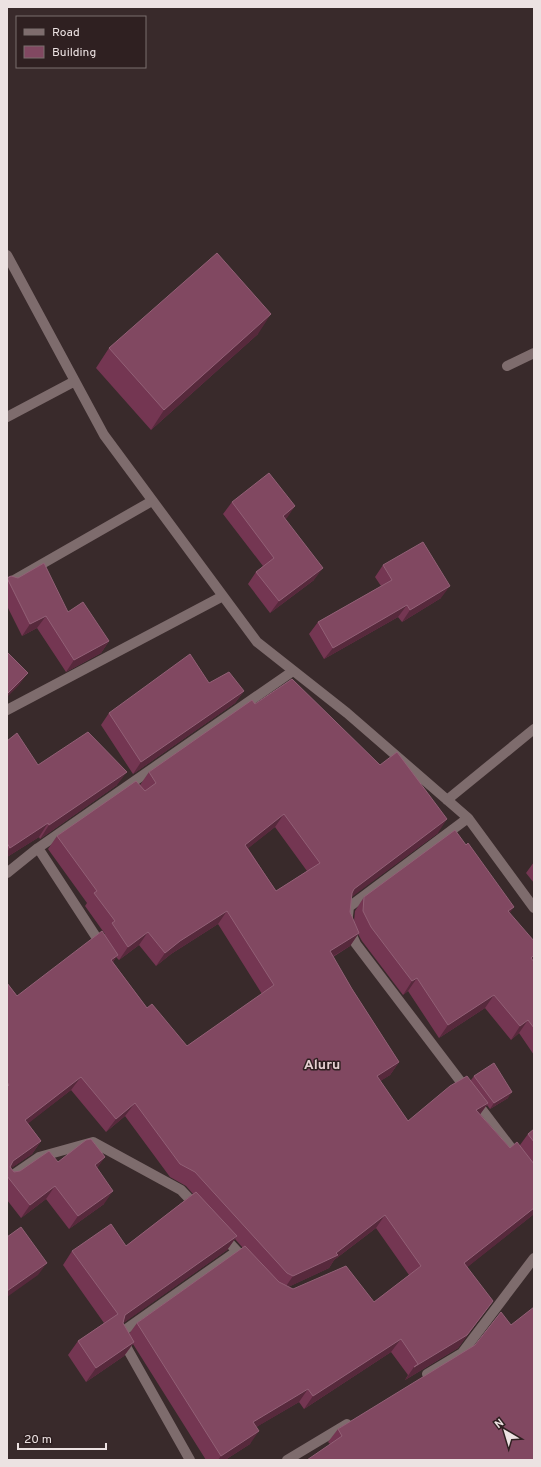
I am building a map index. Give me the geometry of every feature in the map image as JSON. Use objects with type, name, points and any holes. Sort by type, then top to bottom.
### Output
[{"type":"street","points":[[7,255],[104,435],[257,642],[347,714],[468,818],[534,908]]},
{"type":"street","points":[[507,366],[534,353]]},
{"type":"street","points":[[7,417],[75,381]]},
{"type":"street","points":[[7,584],[152,501]]},
{"type":"street","points":[[7,710],[223,596]]},
{"type":"street","points":[[7,873],[38,848],[293,671]]},
{"type":"street","points":[[447,800],[534,729]]},
{"type":"street","points":[[468,818],[348,907],[347,925],[356,944],[534,1178]]},
{"type":"street","points":[[38,848],[107,954]]},
{"type":"street","points":[[7,1178],[39,1157],[93,1142],[181,1190],[202,1212]]},
{"type":"street","points":[[217,1229],[254,1269]]},
{"type":"street","points":[[190,1460],[119,1334],[237,1251]]},
{"type":"street","points":[[416,1382],[462,1353],[534,1258]]},
{"type":"street","points":[[287,1460],[356,1419]]},
{"type":"building","points":[[217,253],[271,314],[164,410],[109,348]]},
{"type":"building","points":[[269,473],[295,506],[283,516],[323,568],[279,601],[256,572],[274,558],[232,502]]},
{"type":"building","points":[[423,542],[450,586],[410,610],[407,605],[333,648],[318,622],[392,580],[383,565]]},
{"type":"building","points":[[44,563],[68,612],[83,602],[109,641],[74,660],[46,616],[30,624],[7,578],[11,576],[18,578]]},
{"type":"building","points":[[7,652],[28,673],[7,694]]},
{"type":"building","points":[[190,654],[209,683],[229,672],[244,691],[141,762],[109,713]]},
{"type":"building","points":[[292,679],[380,765],[397,752],[447,819],[354,889],[352,893],[350,912],[359,933],[330,951],[352,989],[399,1062],[377,1076],[408,1121],[450,1086],[467,1076],[488,1103],[476,1110],[510,1148],[517,1142],[534,1164],[534,1208],[464,1263],[493,1301],[467,1335],[414,1367],[418,1364],[401,1339],[313,1396],[308,1389],[253,1422],[259,1431],[221,1456],[137,1323],[245,1246],[279,1282],[293,1289],[346,1266],[374,1302],[421,1266],[385,1215],[336,1253],[338,1255],[293,1276],[287,1273],[195,1172],[180,1164],[135,1103],[116,1119],[81,1077],[25,1120],[41,1141],[13,1161],[10,1167],[14,1172],[20,1171],[49,1151],[58,1162],[86,1140],[91,1139],[105,1157],[95,1165],[113,1191],[78,1216],[55,1186],[30,1205],[7,1176],[7,1087],[9,1085],[7,1082],[7,983],[17,996],[102,931],[118,955],[111,960],[147,1008],[152,1004],[187,1046],[274,985],[227,911],[180,941],[165,953],[148,932],[128,947],[112,923],[115,921],[94,893],[97,891],[57,836],[136,781],[145,791],[156,783],[149,772],[252,700],[255,704]],"holes":[[[284,814],[320,863],[276,891],[245,845]]]},
{"type":"building","points":[[88,732],[127,772],[49,825],[48,823],[10,848],[7,843],[7,741],[17,733],[38,765]]},
{"type":"building","points":[[455,830],[466,845],[468,843],[514,907],[508,911],[534,941],[534,955],[531,958],[534,962],[534,1028],[528,1020],[520,1026],[494,995],[448,1025],[417,978],[412,981],[371,927],[363,911],[364,897]]},
{"type":"building","points":[[494,1063],[512,1092],[494,1103],[474,1076]]},
{"type":"building","points":[[534,1129],[534,1142],[528,1134]]},
{"type":"building","points":[[196,1192],[237,1236],[125,1315],[123,1323],[134,1342],[96,1368],[78,1341],[118,1314],[72,1251],[111,1224],[126,1246]]},
{"type":"building","points":[[21,1227],[47,1263],[7,1291],[7,1237]]},
{"type":"building","points":[[534,1307],[534,1460],[307,1460],[342,1436],[338,1429],[475,1345],[501,1312],[511,1325]]},
{"type":"district","name":"Aluru","points":[[322,1064]]}]
